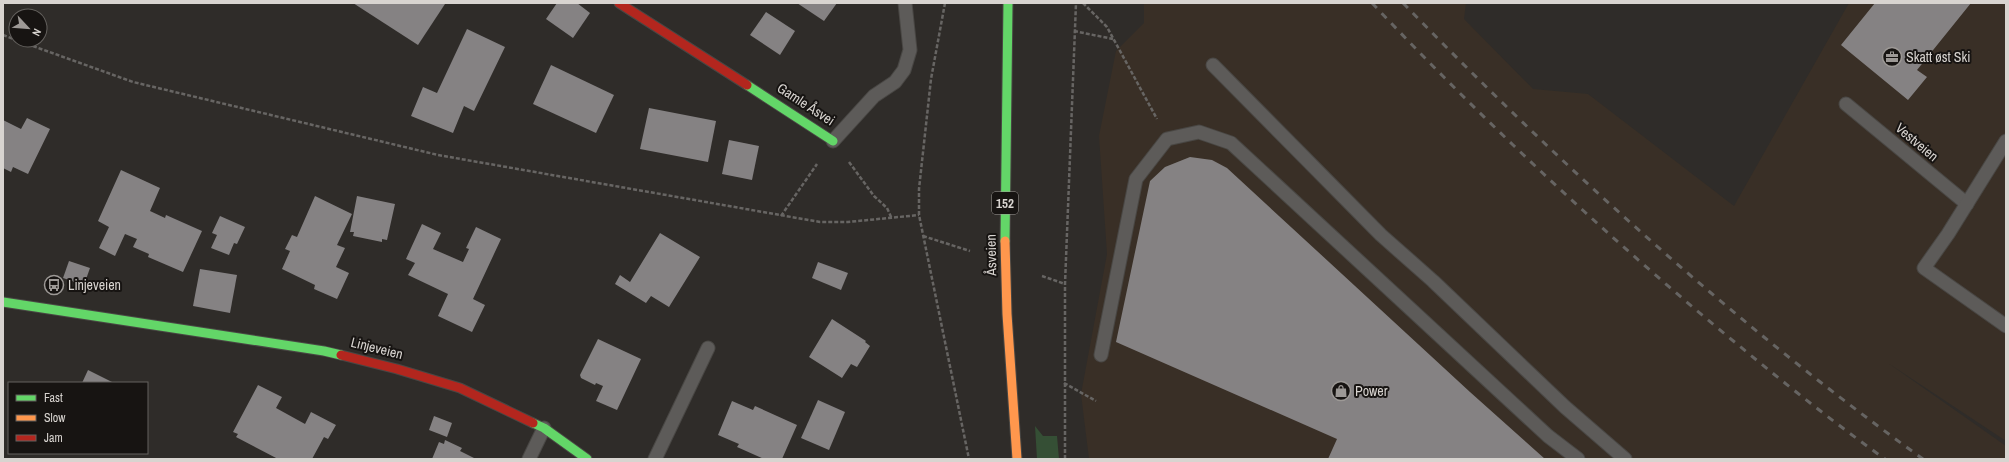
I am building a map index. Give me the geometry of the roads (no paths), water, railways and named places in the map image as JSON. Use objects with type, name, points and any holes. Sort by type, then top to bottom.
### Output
[{"type":"street","name":"Gamle Åsvei","points":[[619,3],[833,141]]},
{"type":"street","name":"Åsveien","points":[[1008,3],[1004,235],[1007,314],[1016,459]]},
{"type":"street","name":"Linjeveien","points":[[3,302],[331,353],[397,369],[460,388],[544,428],[587,459]]},
{"type":"lane","name":"Gamle Åsvei","points":[[833,141],[874,96],[895,82],[904,70],[910,50],[905,3]]},
{"type":"lane","points":[[1213,65],[1381,235],[1439,286],[1565,407],[1625,459]]},
{"type":"lane","name":"Vestveien","points":[[1846,104],[1967,204]]},
{"type":"lane","points":[[1101,355],[1136,179],[1167,138],[1199,132],[1231,143],[1548,436],[1578,459]]},
{"type":"lane","points":[[2006,141],[1967,204],[1924,268],[2006,326]]},
{"type":"lane","points":[[655,459],[708,348]]},
{"type":"lane","points":[[529,459],[544,428]]},
{"type":"railway","points":[[1372,3],[1489,122],[1611,236],[1765,367],[1812,405],[1885,459]]},
{"type":"railway","points":[[1403,3],[1526,125],[1653,243],[1785,354],[1923,459]]},
{"type":"place","name":"Skatt øst Ski","points":[[1892,57]]},
{"type":"place","name":"Linjeveien","points":[[54,285]]},
{"type":"place","name":"Power","points":[[1341,391]]}]
